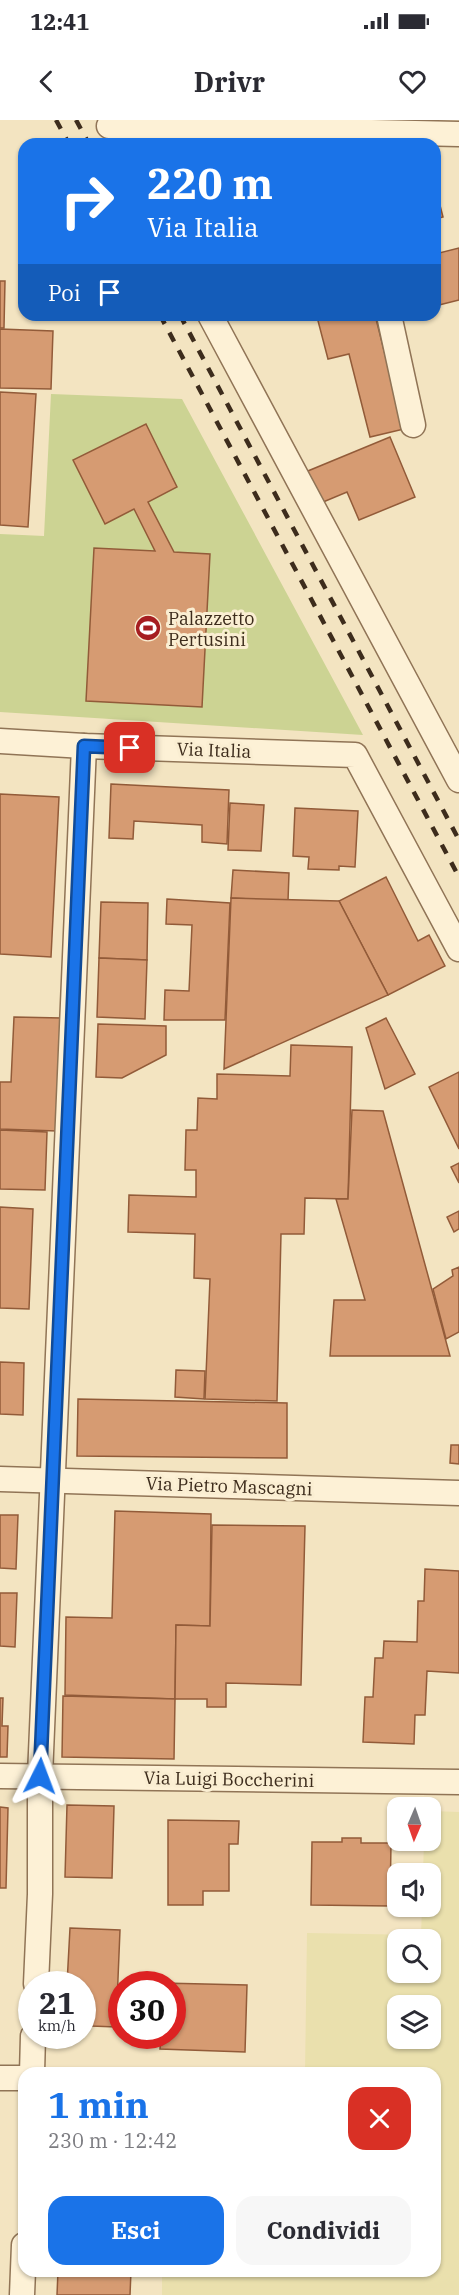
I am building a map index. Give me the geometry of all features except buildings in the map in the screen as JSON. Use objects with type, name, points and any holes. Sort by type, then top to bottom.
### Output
[{"type":"street","points":[[111,130],[459,134]]},
{"type":"street","points":[[213,321],[459,780]]},
{"type":"street","points":[[390,321],[413,425]]},
{"type":"street","name":"Via Italia","points":[[0,741],[355,755],[459,949]]},
{"type":"street","points":[[37,1971],[40,1894],[40,1776],[84,746]]},
{"type":"street","name":"Via Pietro Mascagni","points":[[0,1479],[459,1492]]},
{"type":"street","name":"Via Luigi Boccherini","points":[[0,1776],[459,1782]]},
{"type":"street","points":[[32,2067],[33,2049]]},
{"type":"street","points":[[0,2078],[18,2078]]},
{"type":"street","points":[[22,2295],[23,2277]]},
{"type":"shaded area","points":[[441,1811],[459,1812],[459,2295],[162,2295],[162,2277],[441,2277],[441,2067],[305,2067],[307,1933],[387,1934],[387,1983],[441,1983],[441,1929],[421,1929],[422,1917],[441,1917],[441,1863],[423,1863],[424,1851],[441,1851]]},
{"type":"green space","points":[[51,394],[182,399],[363,735],[0,712],[0,534],[44,536]]},
{"type":"railway","points":[[56,120],[66,138]]},
{"type":"railway","points":[[76,120],[86,138]]},
{"type":"railway","points":[[163,321],[459,877]]},
{"type":"railway","points":[[183,321],[459,840]]},
{"type":"place","name":"Palazzetto Pertusini","points":[[148,628]]},
{"type":"route","points":[[40,1776],[84,746],[130,748]]}]
